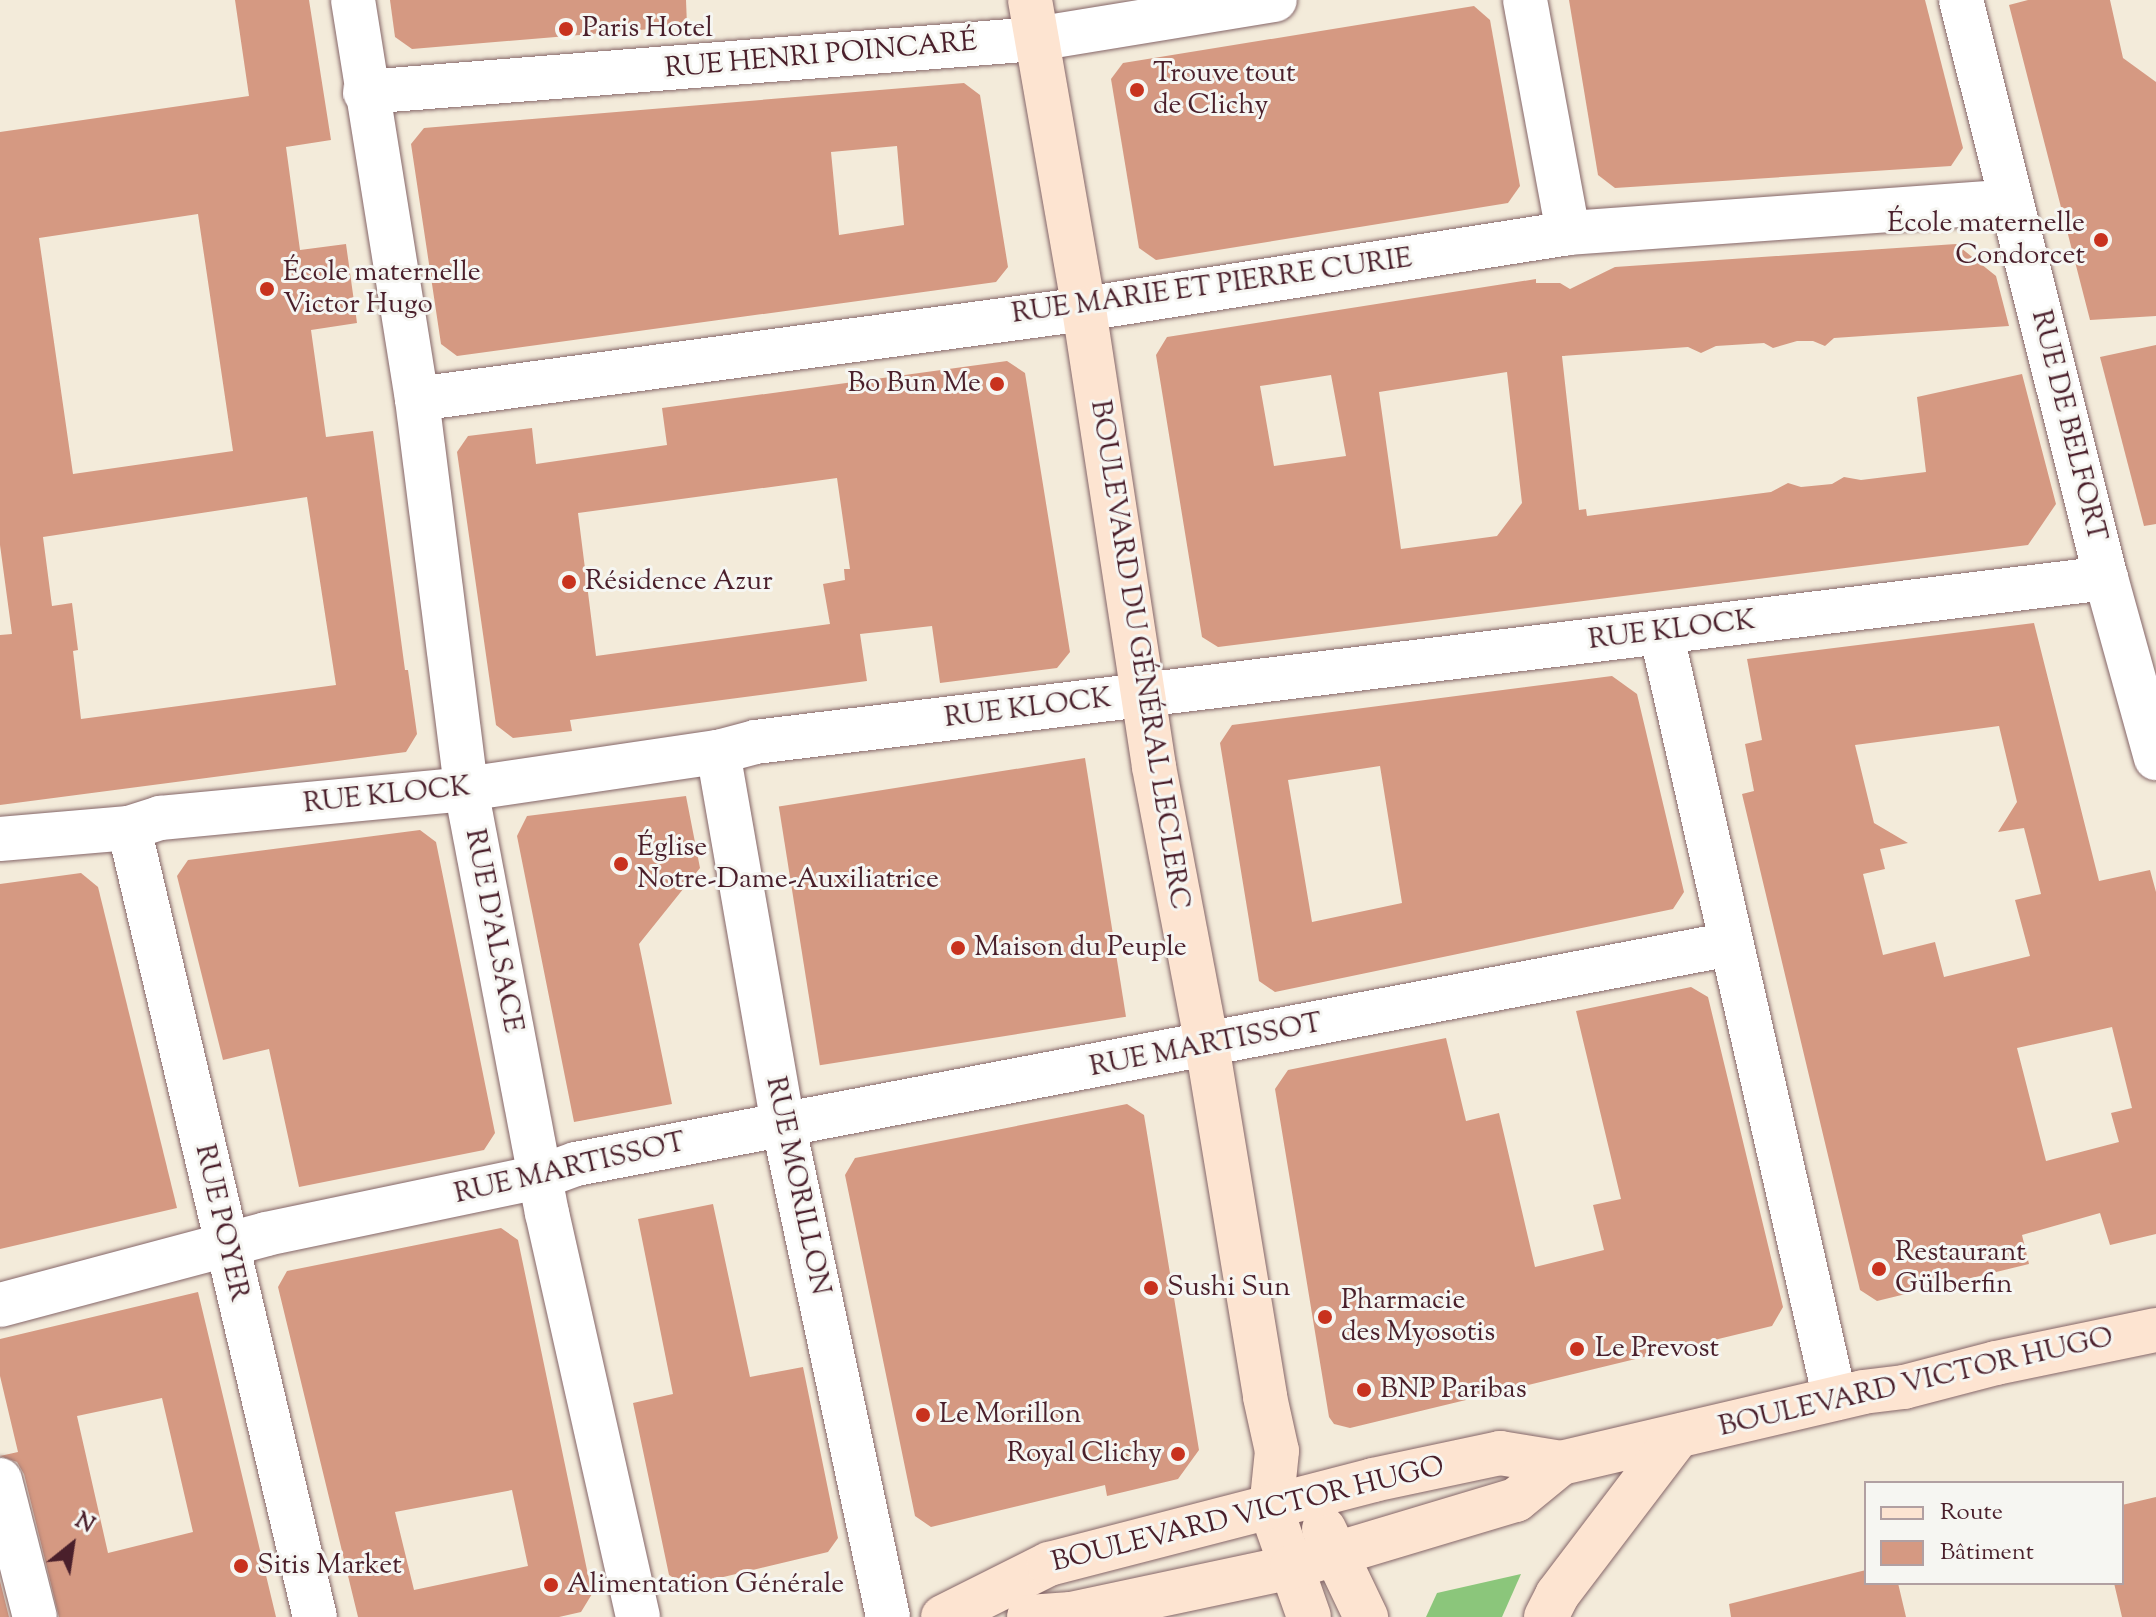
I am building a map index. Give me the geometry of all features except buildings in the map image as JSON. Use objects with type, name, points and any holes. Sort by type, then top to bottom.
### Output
[{"type":"main road","name":"BOULEVARD DU GÉNÉRAL LECLERC","points":[[1033,20],[1084,309],[1143,695],[1277,1451],[1271,1509],[1309,1617]]},
{"type":"main road","name":"BOULEVARD VICTOR HUGO","points":[[943,1617],[1049,1564],[1313,1497],[1500,1453],[1561,1463],[1835,1399],[1904,1387],[2156,1330]]},
{"type":"main road","points":[[1546,1617],[1557,1595],[1676,1438]]},
{"type":"main road","name":"BOULEVARD DU GÉNÉRAL LECLERC","points":[[1277,1451],[1313,1497],[1334,1555],[1366,1617]]},
{"type":"main road","name":"BOULEVARD VICTOR HUGO","points":[[1029,1617],[1071,1614],[1292,1567],[1334,1555],[1516,1500],[1561,1463]]},
{"type":"street","name":"RUE D'ALSACE","points":[[353,0],[365,92],[417,399],[466,789],[540,1177],[638,1617]]},
{"type":"street","name":"RUE HENRI POINCARÉ","points":[[365,92],[1033,20],[1275,0]]},
{"type":"street","points":[[1525,0],[1568,233]]},
{"type":"street","name":"RUE DE BELFORT","points":[[1961,0],[2106,578],[2156,758]]},
{"type":"street","name":"RUE MARIE ET PIERRE CURIE","points":[[417,399],[1084,309],[1568,233],[2011,201]]},
{"type":"street","name":"RUE KLOCK","points":[[0,839],[129,828],[160,818],[466,789],[718,752],[755,742],[2106,578]]},
{"type":"street","points":[[1661,632],[1835,1399]]},
{"type":"street","name":"RUE MORILLON","points":[[718,752],[783,1123],[888,1617]]},
{"type":"street","name":"RUE POYER","points":[[129,828],[315,1617]]},
{"type":"street","name":"RUE MARTISSOT","points":[[0,1305],[226,1245],[540,1177],[576,1164],[1730,944]]},
{"type":"street","points":[[0,1480],[35,1617]]},
{"type":"green space","points":[[1521,1574],[1502,1617],[1426,1617],[1437,1593]]},
{"type":"place","name":"Paris Hotel","points":[[566,29]]},
{"type":"place","name":"Trouve tout de Clichy","points":[[1137,90]]},
{"type":"place","name":"École maternelle Condorcet","points":[[2101,240]]},
{"type":"place","name":"École maternelle Victor Hugo","points":[[267,289]]},
{"type":"place","name":"Bo Bun Me","points":[[997,384]]},
{"type":"place","name":"Résidence Azur","points":[[569,582]]},
{"type":"place","name":"Église Notre-Dame-Auxiliatrice","points":[[621,864]]},
{"type":"place","name":"Maison du Peuple","points":[[958,948]]},
{"type":"place","name":"Restaurant Gülberfin","points":[[1879,1269]]},
{"type":"place","name":"Sushi Sun","points":[[1151,1288]]},
{"type":"place","name":"Pharmacie des Myosotis","points":[[1325,1317]]},
{"type":"place","name":"Le Prevost","points":[[1577,1349]]},
{"type":"place","name":"BNP Paribas","points":[[1364,1390]]},
{"type":"place","name":"Le Morillon","points":[[923,1415]]},
{"type":"place","name":"Royal Clichy","points":[[1178,1454]]},
{"type":"place","name":"Sitis Market","points":[[241,1566]]},
{"type":"place","name":"Alimentation Générale","points":[[551,1585]]}]
